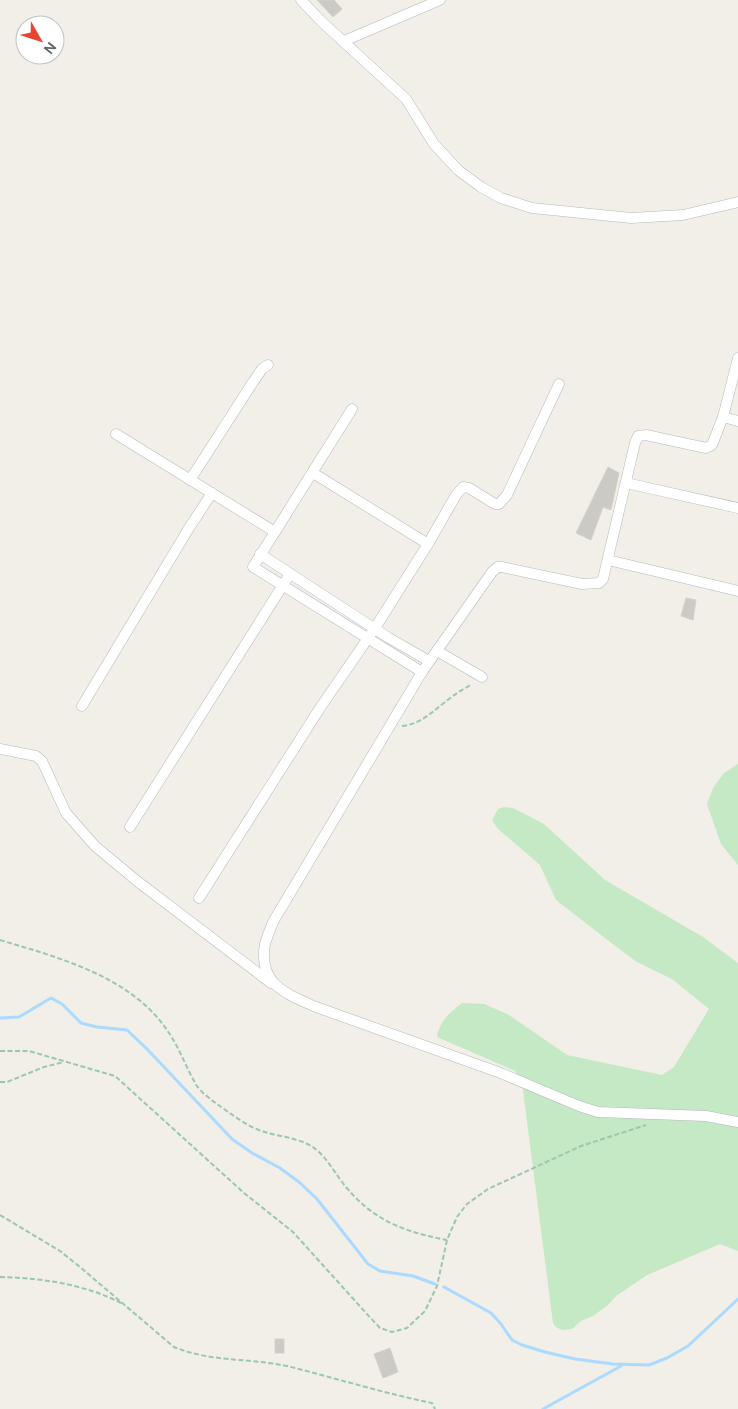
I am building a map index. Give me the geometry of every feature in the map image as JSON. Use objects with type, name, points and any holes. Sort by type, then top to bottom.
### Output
[{"type":"street","points":[[301,0],[406,99],[434,144],[458,170],[481,187],[501,198],[532,208],[631,218],[683,214],[738,202]]},
{"type":"street","points":[[344,41],[440,0]]},
{"type":"street","points":[[272,984],[267,973],[265,944],[273,922],[422,672],[492,572],[498,567],[598,584],[603,579],[634,443],[638,436],[646,435],[706,448],[712,445],[723,417],[738,358]]},
{"type":"street","points":[[190,480],[253,382],[262,369],[268,365]]},
{"type":"street","points":[[199,898],[428,544],[456,494],[463,487],[469,488],[495,504],[499,504],[503,500],[559,384]]},
{"type":"street","points":[[352,409],[253,566],[422,672]]},
{"type":"street","points":[[723,417],[738,421]]},
{"type":"street","points":[[116,434],[275,532]]},
{"type":"street","points":[[313,473],[428,544]]},
{"type":"street","points":[[626,483],[738,508]]},
{"type":"street","points":[[82,706],[212,493]]},
{"type":"street","points":[[260,554],[374,628],[429,661]]},
{"type":"street","points":[[608,560],[738,591]]},
{"type":"street","points":[[130,827],[290,574]]},
{"type":"street","points":[[437,651],[482,677]]},
{"type":"street","points":[[0,749],[36,756],[42,761],[66,813],[95,846],[137,881],[272,984],[294,997],[316,1007],[498,1072],[598,1112],[706,1116],[738,1122]]},
{"type":"path","points":[[391,725],[404,726],[415,724],[482,677]]},
{"type":"path","points":[[0,940],[66,961],[123,989],[144,1005],[168,1032],[197,1086],[210,1099],[259,1131],[295,1139],[312,1146],[328,1161],[347,1188],[381,1218],[419,1235],[447,1240]]},
{"type":"path","points":[[0,1050],[29,1051],[115,1076],[129,1086],[244,1193],[293,1232],[380,1328],[392,1332],[408,1328],[425,1311],[437,1286],[447,1240],[457,1217],[467,1204],[488,1189],[581,1146],[652,1123]]},
{"type":"path","points":[[0,1082],[7,1082],[44,1067],[66,1062]]},
{"type":"path","points":[[0,1215],[60,1252],[174,1348],[205,1357],[285,1366],[397,1396],[432,1403],[435,1409]]},
{"type":"path","points":[[0,1277],[25,1278],[82,1288],[105,1295],[124,1305]]},
{"type":"green space","points":[[738,764],[738,865],[721,844],[707,804],[713,788],[724,773]]},
{"type":"green space","points":[[504,807],[513,808],[544,824],[605,880],[703,937],[738,963],[738,1251],[720,1244],[647,1275],[616,1296],[608,1305],[593,1316],[581,1321],[572,1329],[562,1330],[553,1323],[523,1090],[515,1071],[437,1037],[440,1026],[449,1014],[462,1003],[484,1004],[509,1015],[567,1055],[662,1075],[674,1067],[709,1009],[672,979],[637,962],[556,900],[540,865],[498,829],[492,820],[498,809]]},
{"type":"building","points":[[317,0],[334,0],[342,9],[333,17]]},
{"type":"building","points":[[608,467],[619,473],[611,510],[603,507],[591,540],[576,533]]},
{"type":"building","points":[[686,598],[696,600],[693,620],[681,616]]},
{"type":"building","points":[[275,1339],[284,1339],[284,1353],[275,1353]]},
{"type":"building","points":[[390,1348],[398,1372],[383,1378],[374,1354]]},
{"type":"waterway","points":[[0,1018],[19,1017],[51,998],[62,1004],[81,1023],[97,1027],[127,1030],[232,1139],[252,1153],[280,1168],[317,1199],[368,1264],[380,1271],[413,1276],[435,1284]]},
{"type":"waterway","points":[[444,1287],[491,1313],[512,1340],[522,1345],[575,1359],[613,1364],[649,1365],[667,1358],[688,1346],[738,1299]]},
{"type":"waterway","points":[[543,1409],[621,1366]]}]
